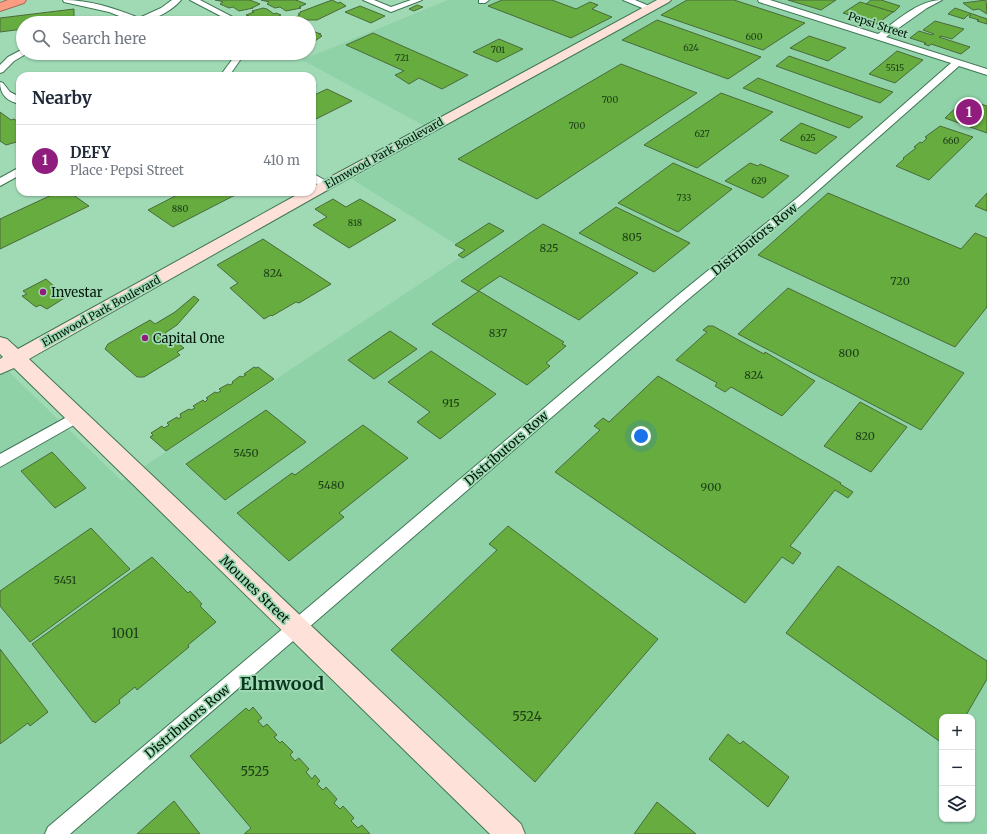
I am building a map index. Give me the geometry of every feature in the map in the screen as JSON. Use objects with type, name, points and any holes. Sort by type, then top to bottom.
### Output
[{"type":"highway","points":[[0,5],[4,0]]},
{"type":"highway","points":[[0,5],[20,0]]},
{"type":"street","points":[[67,0],[111,10],[124,16]]},
{"type":"street","points":[[150,16],[164,10],[177,0]]},
{"type":"street","points":[[194,0],[226,16]]},
{"type":"street","points":[[367,0],[391,10],[418,0]]},
{"type":"street","points":[[627,0],[655,3]]},
{"type":"street","name":"Pepsi Street","points":[[762,0],[987,72]]},
{"type":"street","points":[[880,37],[924,6],[938,0]]},
{"type":"street","name":"Elmwood Park Boulevard","points":[[316,190],[655,3]]},
{"type":"street","points":[[0,70],[16,56]]},
{"type":"street","points":[[228,72],[236,60]]},
{"type":"street","name":"Distributors Row","points":[[55,834],[682,298],[802,200],[958,62]]},
{"type":"street","points":[[0,84],[7,94],[16,99]]},
{"type":"street","points":[[0,183],[16,173]]},
{"type":"street","points":[[316,179],[326,185]]},
{"type":"street","name":"Elmwood Park Boulevard","points":[[5,356],[305,196]]},
{"type":"street","name":"Mounes Street","points":[[5,356],[76,417],[296,628],[500,830]]},
{"type":"street","points":[[0,461],[76,417]]},
{"type":"shaded area","points":[[448,0],[987,0],[987,834],[0,834],[0,374],[7,370],[122,481],[468,252],[352,179],[436,132],[302,60],[316,60],[316,54]]},
{"type":"building","points":[[215,0],[250,0],[260,4],[253,8],[239,11],[233,7],[229,8],[220,4],[223,2]]},
{"type":"building","points":[[261,0],[296,0],[306,4],[299,7],[301,8],[286,11],[280,7],[275,8],[267,4],[269,2]]},
{"type":"building","points":[[332,0],[338,3],[340,2],[346,6],[317,20],[316,16],[298,16],[300,15],[298,14]]},
{"type":"building","points":[[502,0],[552,0],[576,9],[590,2],[598,5],[592,9],[612,17],[571,38],[488,6]]},
{"type":"building","points":[[687,0],[734,0],[805,23],[763,50],[661,15]]},
{"type":"building","points":[[788,0],[836,0],[821,10]]},
{"type":"building","points":[[871,0],[881,0],[900,6],[892,12],[866,4]]},
{"type":"building","points":[[986,0],[987,14],[979,9],[973,10],[963,3]]},
{"type":"building","points":[[860,2],[893,12],[877,24],[843,13]]},
{"type":"building","points":[[417,5],[423,7],[414,11],[409,9]]},
{"type":"building","points":[[360,6],[385,16],[371,23],[345,12]]},
{"type":"building","points":[[263,8],[274,14],[276,13],[281,15],[246,15],[254,12],[252,11]]},
{"type":"building","points":[[955,8],[987,19],[987,24],[969,17],[971,15],[968,15],[964,19],[948,14]]},
{"type":"building","points":[[74,9],[74,16],[16,16]]},
{"type":"building","points":[[16,16],[16,30],[0,32],[0,18]]},
{"type":"building","points":[[657,20],[761,57],[728,79],[622,40]]},
{"type":"building","points":[[935,21],[964,29],[952,39],[941,36],[939,37],[970,47],[961,54],[931,44],[929,46],[924,44],[926,43],[910,38],[919,31],[932,35],[934,34],[923,30]]},
{"type":"building","points":[[316,32],[322,36],[316,40]]},
{"type":"building","points":[[373,33],[468,75],[442,89],[419,78],[409,84],[395,75],[404,71],[346,45]]},
{"type":"building","points":[[809,36],[846,48],[828,61],[790,48]]},
{"type":"building","points":[[499,39],[523,49],[497,62],[473,52]]},
{"type":"building","points":[[897,51],[923,60],[895,83],[869,74]]},
{"type":"building","points":[[789,56],[893,92],[880,103],[776,66]]},
{"type":"building","points":[[621,64],[697,93],[537,199],[458,159]]},
{"type":"building","points":[[758,78],[863,117],[849,128],[743,88]]},
{"type":"building","points":[[327,89],[352,101],[316,119],[316,94]]},
{"type":"building","points":[[721,93],[773,112],[697,168],[644,145]]},
{"type":"building","points":[[965,99],[987,106],[987,133],[945,118]]},
{"type":"building","points":[[0,112],[11,120],[16,120],[16,142],[6,145],[0,141]]},
{"type":"building","points":[[801,123],[837,137],[816,154],[780,140]]},
{"type":"building","points":[[940,126],[973,137],[929,180],[896,166],[904,159],[903,158],[916,148],[914,147],[920,142],[922,143],[927,138],[925,137]]},
{"type":"building","points":[[673,163],[732,189],[678,232],[618,203]]},
{"type":"building","points":[[750,163],[758,166],[760,164],[789,176],[763,198],[725,181]]},
{"type":"building","points":[[828,193],[961,249],[975,233],[987,238],[987,307],[955,347],[758,255]]},
{"type":"building","points":[[987,193],[987,211],[975,206]]},
{"type":"building","points":[[49,196],[75,196],[89,206],[0,249],[0,219]]},
{"type":"building","points":[[175,196],[233,196],[173,227],[148,210]]},
{"type":"building","points":[[333,199],[346,207],[360,199],[396,220],[349,248],[313,225],[327,217],[315,209]]},
{"type":"building","points":[[616,207],[690,243],[654,272],[579,233]]},
{"type":"building","points":[[489,223],[504,231],[463,258],[458,255],[465,250],[455,245]]},
{"type":"building","points":[[543,224],[638,273],[579,320],[500,276],[478,291],[461,281]]},
{"type":"building","points":[[263,239],[331,284],[299,303],[296,302],[264,319],[230,288],[238,283],[217,265]]},
{"type":"building","name":"Investar","points":[[46,279],[66,297],[47,309],[40,305],[36,307],[22,296],[27,294],[23,291]]},
{"type":"building","points":[[788,288],[964,373],[921,430],[738,334]]},
{"type":"building","points":[[479,291],[564,342],[562,344],[566,346],[546,363],[550,366],[527,385],[432,324]]},
{"type":"building","name":"Capital One","points":[[194,296],[199,300],[177,325],[165,333],[184,348],[177,352],[180,355],[144,377],[137,377],[105,349],[108,344],[150,320],[155,324],[175,312]]},
{"type":"building","points":[[708,326],[713,326],[764,354],[765,352],[815,381],[782,416],[731,387],[725,392],[715,386],[717,383],[676,360],[707,332],[703,330]]},
{"type":"building","points":[[390,331],[417,349],[374,379],[348,360]]},
{"type":"building","points":[[431,351],[496,394],[440,439],[417,422],[430,412],[388,382]]},
{"type":"building","points":[[254,367],[258,367],[274,379],[166,451],[150,437],[153,435],[151,433],[162,426],[164,428],[169,425],[167,423],[177,417],[178,419],[181,417],[180,414],[189,409],[191,410],[195,408],[193,406],[203,400],[205,402],[208,399],[206,398],[215,392],[217,393],[221,391],[219,389],[228,384],[230,385],[240,376],[242,377],[246,375],[244,374]]},
{"type":"building","points":[[658,376],[841,483],[840,484],[853,492],[848,498],[835,490],[790,546],[801,553],[793,564],[782,557],[745,603],[555,472],[600,430],[594,426],[603,418],[609,422]]},
{"type":"building","points":[[860,402],[907,427],[871,472],[824,446]]},
{"type":"building","points":[[266,410],[306,442],[225,500],[186,464]]},
{"type":"building","points":[[363,425],[408,458],[339,513],[344,517],[289,561],[237,513],[292,473],[295,475]]},
{"type":"building","points":[[52,452],[86,488],[55,508],[21,471]]},
{"type":"building","points":[[508,526],[658,639],[535,782],[391,650],[497,550],[489,544]]},
{"type":"building","points":[[91,528],[130,569],[30,642],[0,606],[0,591]]},
{"type":"building","points":[[152,557],[188,593],[190,591],[202,604],[200,606],[216,622],[188,645],[189,647],[137,690],[135,687],[119,700],[120,703],[95,723],[32,644]]},
{"type":"building","points":[[838,566],[987,661],[987,679],[967,714],[939,714],[939,741],[786,633]]},
{"type":"building","points":[[0,649],[48,712],[30,726],[28,723],[0,744]]},
{"type":"building","points":[[253,707],[262,718],[258,721],[263,727],[267,724],[277,735],[274,737],[280,743],[282,741],[293,752],[290,755],[295,761],[299,758],[309,769],[306,772],[312,779],[315,775],[320,781],[317,784],[323,790],[326,787],[337,799],[334,803],[340,809],[343,806],[354,818],[351,821],[358,828],[362,825],[370,834],[244,834],[251,828],[190,756],[246,708],[249,711]]},
{"type":"building","points":[[728,734],[740,744],[743,741],[789,777],[768,807],[709,759]]},
{"type":"building","points":[[174,801],[200,834],[137,834]]},
{"type":"building","points":[[657,802],[696,834],[634,834]]},
{"type":"place","name":"DEFY","points":[[969,112]]},
{"type":"place","name":"Investar","points":[[43,292]]},
{"type":"place","name":"Capital One","points":[[145,338]]},
{"type":"district","name":"Elmwood","points":[[282,684]]}]
